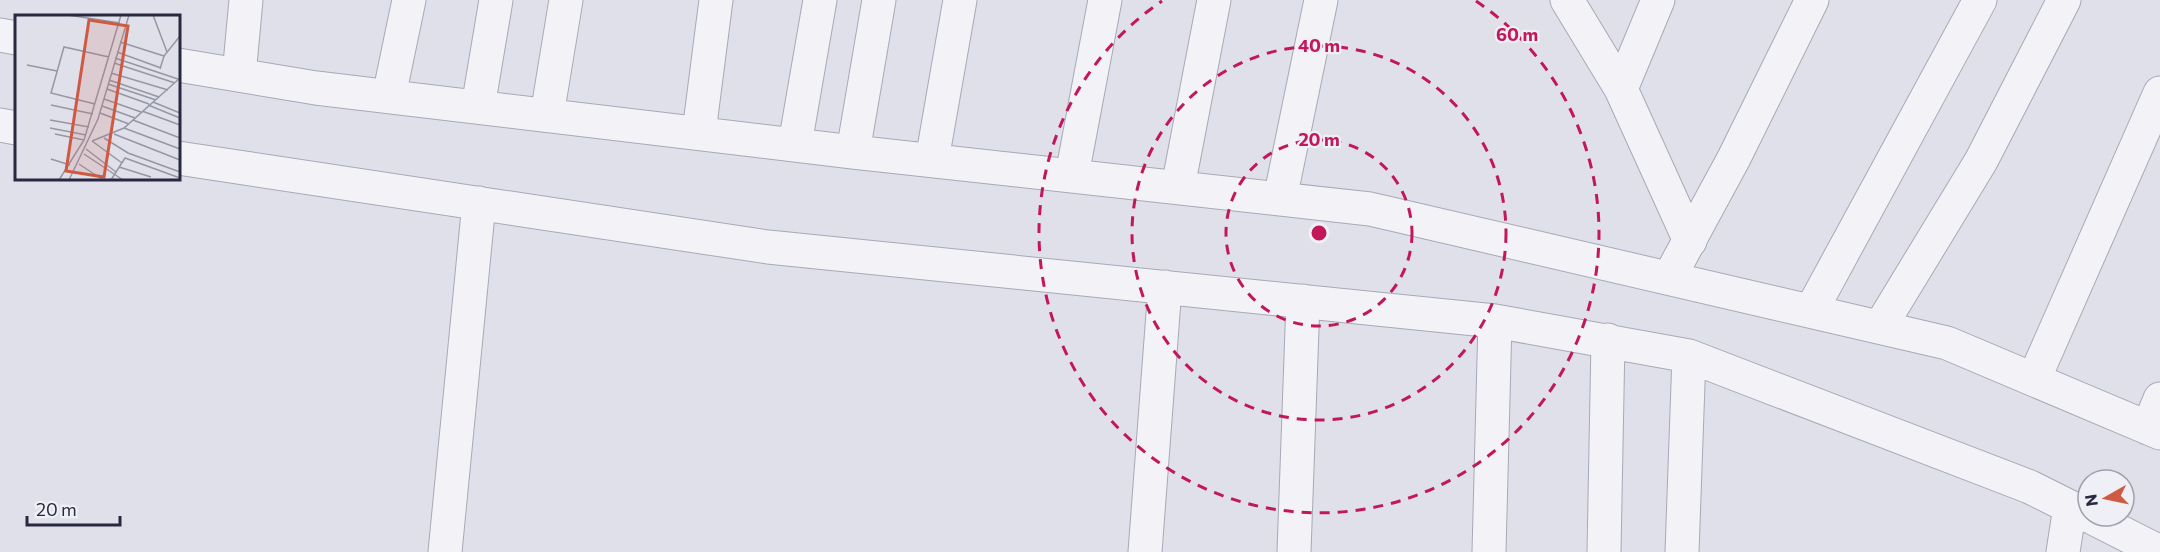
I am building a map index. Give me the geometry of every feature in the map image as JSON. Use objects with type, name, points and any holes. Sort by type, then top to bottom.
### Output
[{"type":"street","points":[[239,75],[246,0]]},
{"type":"street","points":[[389,96],[409,0]]},
{"type":"street","points":[[478,107],[496,0]]},
{"type":"street","points":[[547,115],[566,0]]},
{"type":"street","points":[[699,132],[716,0]]},
{"type":"street","points":[[795,144],[820,0]]},
{"type":"street","points":[[853,152],[879,0]]},
{"type":"street","points":[[932,160],[960,0]]},
{"type":"street","points":[[1071,175],[1105,0]]},
{"type":"street","points":[[1178,187],[1214,0]]},
{"type":"street","points":[[1280,199],[1321,0]]},
{"type":"street","points":[[1567,0],[1621,88],[1690,241]]},
{"type":"street","points":[[1621,88],[1658,0]]},
{"type":"street","points":[[1669,278],[1812,0]]},
{"type":"street","points":[[1811,311],[1980,0]]},
{"type":"street","points":[[1880,327],[1982,161],[2064,0]]},
{"type":"street","points":[[0,35],[15,38]]},
{"type":"street","points":[[180,65],[316,88],[853,152],[1370,209],[1947,343],[2034,379],[2156,420]]},
{"type":"street","points":[[2034,379],[2160,93]]},
{"type":"street","points":[[0,125],[15,128]]},
{"type":"street","points":[[180,158],[768,247],[1495,321],[1608,340],[1689,356],[2031,487],[2076,510]]},
{"type":"street","points":[[446,552],[478,203]]},
{"type":"street","points":[[1145,552],[1165,287]]},
{"type":"street","points":[[1294,552],[1303,301]]},
{"type":"street","points":[[1488,552],[1495,321]]},
{"type":"street","points":[[1604,552],[1608,340]]},
{"type":"street","points":[[1682,552],[1689,356]]},
{"type":"street","points":[[2063,552],[2076,525]]},
{"type":"street","points":[[2112,528],[2160,552]]}]
